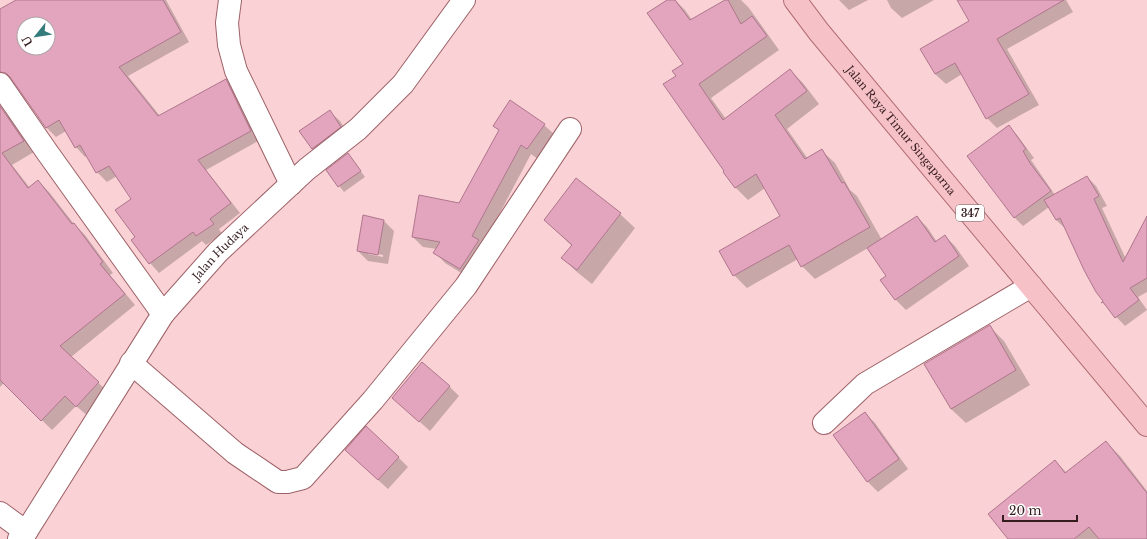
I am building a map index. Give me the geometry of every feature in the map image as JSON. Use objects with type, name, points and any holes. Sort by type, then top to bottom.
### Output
[{"type":"main road","name":"Jalan Raya Timur Singaparna","points":[[795,0],[819,32],[1147,425]]},
{"type":"street","points":[[230,0],[227,23],[229,44],[236,71],[291,184]]},
{"type":"street","name":"Jalan Hudaya","points":[[22,535],[163,314],[218,252],[307,169],[358,129],[403,84],[464,0]]},
{"type":"street","points":[[0,84],[163,314]]},
{"type":"street","points":[[131,362],[235,454],[278,482],[287,482],[303,478],[373,400],[466,286],[570,129]]},
{"type":"street","points":[[824,423],[865,384],[1031,286]]},
{"type":"street","points":[[0,513],[22,535]]},
{"type":"building","points":[[16,0],[163,0],[181,32],[119,67],[158,116],[226,79],[251,131],[198,160],[231,203],[210,219],[214,224],[196,236],[193,232],[149,264],[131,240],[135,237],[115,210],[131,199],[109,166],[96,173],[80,145],[75,148],[59,120],[46,128],[10,77],[6,73],[0,72],[0,9]]},
{"type":"building","points":[[667,0],[675,0],[690,20],[725,0],[728,0],[741,24],[752,16],[767,36],[699,84],[723,120],[790,69],[807,91],[775,115],[805,159],[822,149],[842,183],[844,182],[870,227],[801,267],[789,245],[733,276],[719,251],[780,216],[756,174],[735,188],[663,84],[676,76],[672,71],[683,64],[647,13]]},
{"type":"building","points":[[957,0],[1064,0],[997,39],[1029,94],[986,119],[955,63],[935,74],[920,49],[969,21]]},
{"type":"building","points":[[510,100],[545,124],[527,149],[521,145],[472,236],[479,240],[460,269],[433,253],[440,242],[412,237],[419,195],[459,203],[499,130],[493,126]]},
{"type":"building","points":[[0,106],[24,141],[2,153],[28,188],[38,180],[72,224],[74,223],[103,262],[100,264],[125,294],[60,346],[99,382],[76,407],[65,396],[41,421],[0,380]]},
{"type":"building","points":[[330,110],[341,127],[312,149],[299,131]]},
{"type":"building","points":[[1009,125],[1026,149],[1023,151],[1030,163],[1051,191],[1014,218],[967,156]]},
{"type":"building","points":[[348,153],[361,171],[338,187],[326,170]]},
{"type":"building","points":[[1087,176],[1099,196],[1094,199],[1123,262],[1147,216],[1147,278],[1130,288],[1139,300],[1115,318],[1103,302],[1101,303],[1103,301],[1096,292],[1084,270],[1060,218],[1056,220],[1044,200]]},
{"type":"building","points":[[576,178],[621,213],[577,270],[561,258],[572,245],[544,220]]},
{"type":"building","points":[[363,215],[384,220],[378,255],[357,251]]},
{"type":"building","points":[[917,216],[935,242],[945,235],[959,256],[895,300],[880,280],[886,276],[867,248]]},
{"type":"building","points":[[990,325],[1016,370],[951,409],[924,364]]},
{"type":"building","points":[[422,362],[450,386],[419,422],[392,398]]},
{"type":"building","points":[[865,412],[899,459],[867,482],[833,435]]},
{"type":"building","points":[[366,426],[399,457],[378,480],[345,450]]},
{"type":"building","points":[[1106,441],[1147,493],[1147,539],[1099,539],[1089,527],[1074,539],[1008,539],[988,514],[1055,460],[1065,473]]}]
